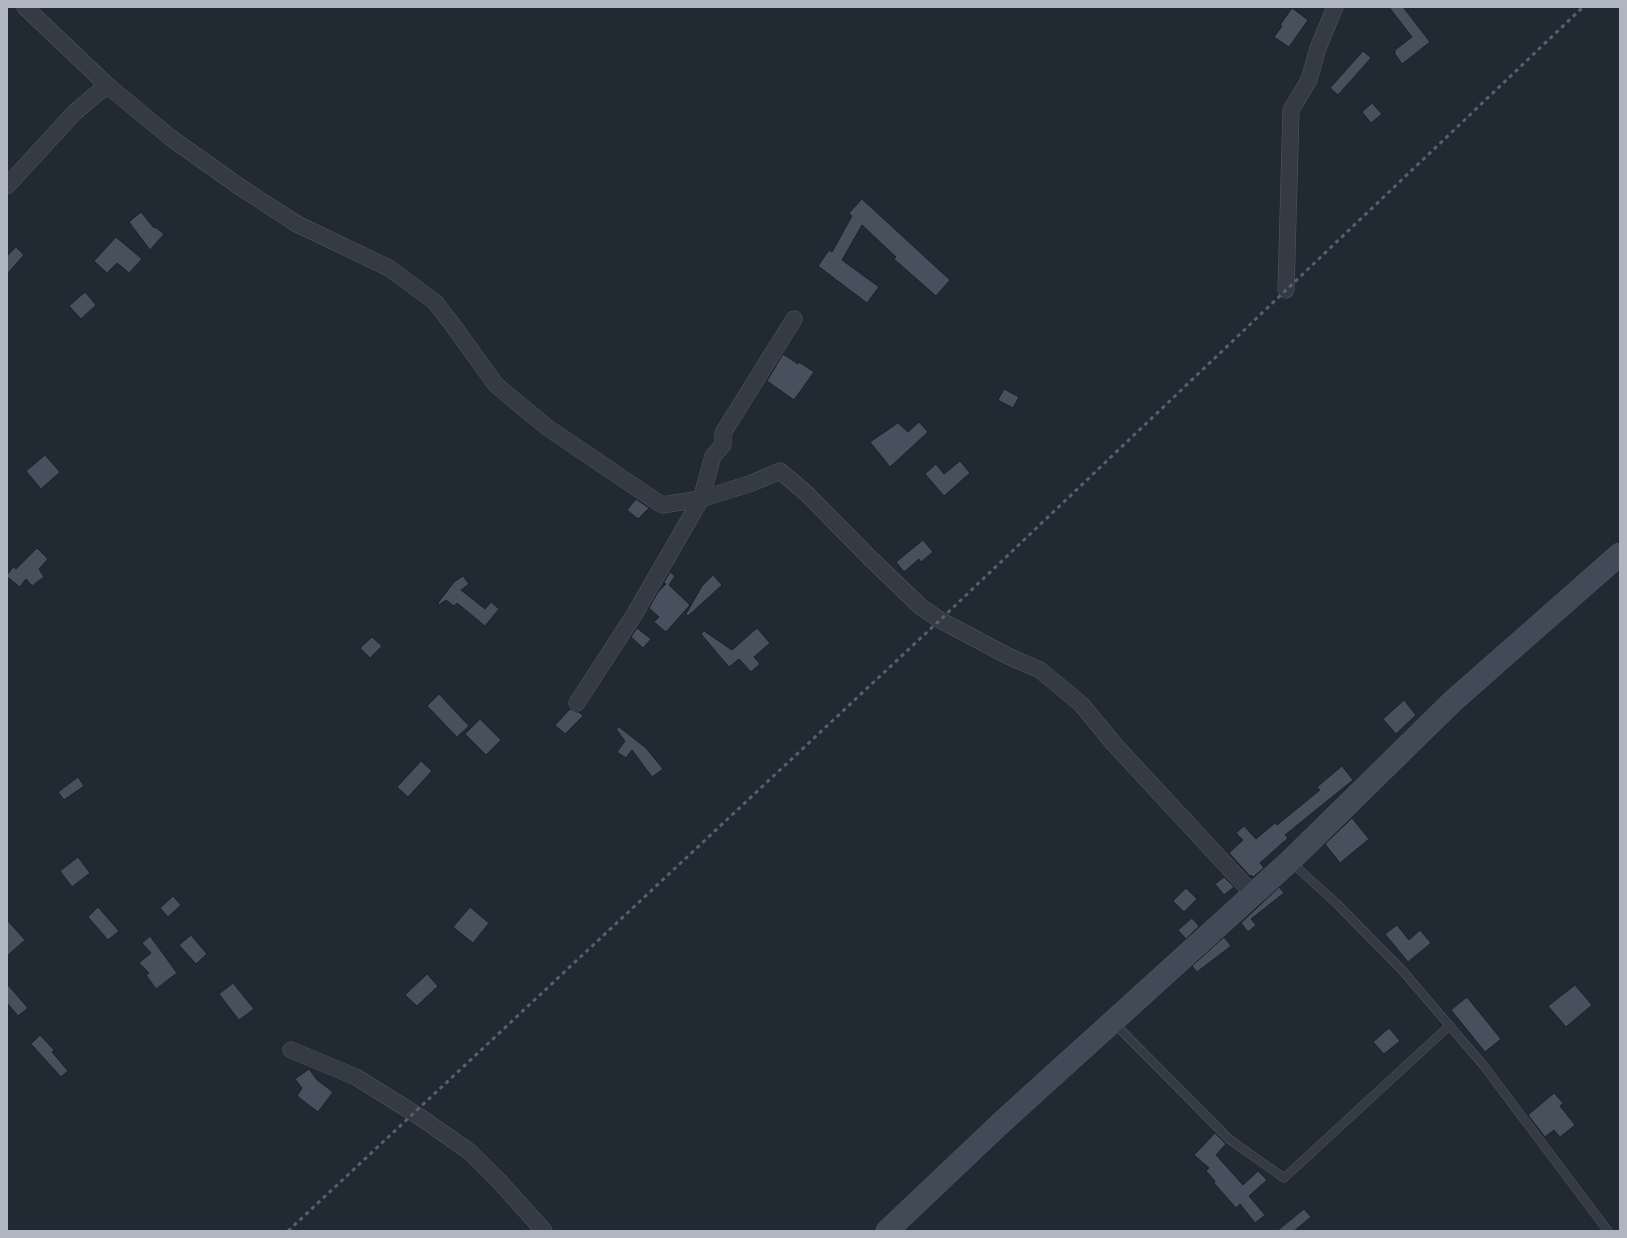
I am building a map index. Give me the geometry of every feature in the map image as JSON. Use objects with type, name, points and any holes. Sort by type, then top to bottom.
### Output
[{"type":"main road","points":[[887,1231],[1002,1122],[1290,861],[1453,701],[1620,554]]},
{"type":"street","points":[[25,7],[107,85],[171,138],[240,187],[297,224],[389,268],[435,302],[496,385],[548,428],[662,505],[701,499],[752,483],[780,471],[806,493],[922,607],[940,620],[1008,656],[1040,670],[1080,704],[1114,744],[1253,894]]},
{"type":"street","points":[[1286,290],[1291,110],[1308,80],[1318,48],[1335,7]]},
{"type":"street","points":[[7,186],[74,113],[107,85]]},
{"type":"street","points":[[577,703],[634,615],[701,499],[713,456],[723,445],[723,433],[794,319]]},
{"type":"street","points":[[291,1050],[356,1077],[420,1117],[470,1152],[499,1180],[544,1231]]},
{"type":"lane","points":[[1290,861],[1337,904],[1397,965],[1484,1066],[1608,1231]]},
{"type":"lane","points":[[1113,1021],[1229,1139],[1284,1178],[1449,1026]]},
{"type":"building","points":[[1389,7],[1403,7],[1430,42],[1402,64],[1395,54],[1395,50],[1412,37]]},
{"type":"building","points":[[1292,8],[1308,20],[1289,47],[1274,37],[1282,26],[1280,25]]},
{"type":"building","points":[[1363,51],[1371,58],[1338,95],[1330,88]]},
{"type":"building","points":[[1372,103],[1382,114],[1371,123],[1362,112]]},
{"type":"building","points":[[862,199],[950,280],[936,296],[894,259],[896,257],[862,225],[842,260],[879,287],[867,303],[818,266],[829,250],[832,252],[852,216],[849,213]]},
{"type":"building","points":[[141,212],[154,228],[155,227],[164,234],[150,250],[129,222]]},
{"type":"building","points":[[116,237],[142,259],[129,273],[117,263],[107,273],[94,261]]},
{"type":"building","points":[[16,247],[24,255],[7,274],[7,256]]},
{"type":"building","points":[[85,292],[96,305],[81,319],[69,306]]},
{"type":"building","points":[[783,354],[814,372],[794,400],[767,381]]},
{"type":"building","points":[[1004,389],[1019,397],[1013,408],[998,400]]},
{"type":"building","points":[[919,422],[928,432],[890,467],[870,442],[898,423],[908,432]]},
{"type":"building","points":[[45,455],[60,472],[41,489],[26,471]]},
{"type":"building","points":[[960,461],[970,473],[944,496],[925,474],[936,464],[944,474]]},
{"type":"building","points":[[636,499],[649,508],[638,519],[627,510]]},
{"type":"building","points":[[923,540],[933,552],[921,562],[919,559],[904,572],[896,562]]},
{"type":"building","points":[[37,548],[48,559],[39,569],[44,577],[32,586],[26,579],[20,587],[7,577],[7,575],[13,567],[16,569]]},
{"type":"building","points":[[670,572],[675,576],[669,585],[690,605],[666,632],[654,622],[659,617],[649,608],[658,592],[666,584],[664,582]]},
{"type":"building","points":[[713,575],[722,585],[688,616],[686,614],[702,586]]},
{"type":"building","points":[[463,576],[469,584],[461,590],[485,609],[491,602],[499,609],[485,626],[457,603],[454,606],[446,600],[439,605],[438,603],[454,582]]},
{"type":"building","points":[[637,628],[651,639],[643,648],[631,637]]},
{"type":"building","points":[[757,628],[770,643],[754,657],[760,664],[751,672],[739,659],[729,667],[701,634],[704,631],[732,650]]},
{"type":"building","points":[[372,637],[382,646],[370,658],[360,648]]},
{"type":"building","points":[[439,694],[469,726],[457,737],[427,706]]},
{"type":"building","points":[[1404,700],[1416,715],[1396,734],[1383,719]]},
{"type":"building","points":[[570,709],[579,712],[583,716],[565,734],[555,725]]},
{"type":"building","points":[[480,719],[501,740],[486,755],[465,734]]},
{"type":"building","points":[[619,727],[646,748],[663,769],[652,777],[632,750],[626,758],[617,752],[625,741],[616,729]]},
{"type":"building","points":[[421,761],[432,771],[408,797],[397,787]]},
{"type":"building","points":[[1342,766],[1353,780],[1285,835],[1288,838],[1260,863],[1264,868],[1253,877],[1251,875],[1250,876],[1229,853],[1243,840],[1236,833],[1244,826],[1256,839],[1275,823],[1277,825],[1320,790],[1317,787]]},
{"type":"building","points":[[78,777],[84,786],[64,800],[58,792]]},
{"type":"building","points":[[1352,818],[1369,839],[1340,863],[1325,844]]},
{"type":"building","points":[[78,857],[90,873],[72,887],[60,871]]},
{"type":"building","points":[[1224,877],[1234,887],[1224,895],[1215,884]]},
{"type":"building","points":[[1279,887],[1284,893],[1251,919],[1256,925],[1248,932],[1241,923]]},
{"type":"building","points":[[1186,888],[1197,899],[1184,912],[1173,901]]},
{"type":"building","points":[[173,896],[181,905],[168,917],[160,908]]},
{"type":"building","points":[[98,907],[119,931],[108,940],[88,917]]},
{"type":"building","points":[[470,907],[489,923],[473,943],[453,927]]},
{"type":"building","points":[[1192,918],[1199,926],[1186,939],[1178,930]]},
{"type":"building","points":[[7,920],[25,940],[7,956]]},
{"type":"building","points":[[1397,925],[1409,940],[1420,930],[1431,943],[1408,962],[1385,934]]},
{"type":"building","points":[[191,935],[207,954],[196,964],[179,945]]},
{"type":"building","points":[[150,936],[177,973],[156,989],[146,975],[149,973],[139,963],[151,953],[142,943]]},
{"type":"building","points":[[1224,937],[1231,946],[1197,972],[1192,966]]},
{"type":"building","points":[[427,974],[438,986],[417,1006],[405,995]]},
{"type":"building","points":[[233,983],[254,1009],[239,1020],[219,994]]},
{"type":"building","points":[[7,984],[28,1008],[18,1016],[7,1003]]},
{"type":"building","points":[[1575,985],[1592,1005],[1566,1027],[1548,1006]]},
{"type":"building","points":[[1467,997],[1501,1039],[1485,1052],[1451,1010]]},
{"type":"building","points":[[1389,1028],[1400,1041],[1384,1054],[1373,1042]]},
{"type":"building","points":[[40,1035],[54,1050],[52,1052],[68,1071],[61,1077],[31,1044]]},
{"type":"building","points":[[309,1069],[317,1080],[333,1092],[318,1112],[297,1096],[302,1088],[295,1079]]},
{"type":"building","points":[[1554,1093],[1563,1103],[1560,1106],[1575,1125],[1560,1137],[1554,1130],[1545,1137],[1528,1115]]},
{"type":"building","points":[[1215,1133],[1226,1144],[1216,1155],[1243,1185],[1258,1171],[1267,1180],[1249,1196],[1265,1215],[1255,1223],[1240,1204],[1236,1208],[1214,1183],[1215,1181],[1206,1171],[1209,1168],[1194,1155]]},
{"type":"building","points":[[1304,1209],[1311,1217],[1294,1231],[1277,1231]]},
{"type":"railway","points":[[288,1231],[940,620],[1583,7]]}]
